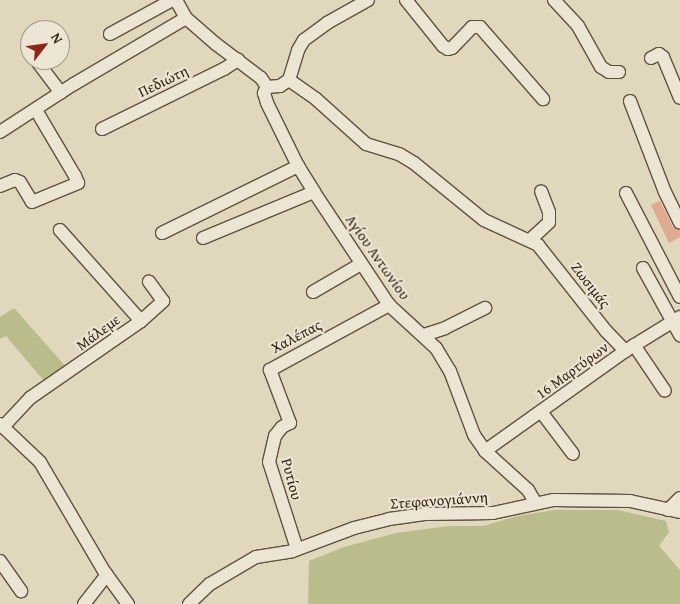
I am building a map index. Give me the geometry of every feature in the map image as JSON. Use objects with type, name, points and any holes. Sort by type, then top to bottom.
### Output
[{"type":"street","points":[[110,34],[172,0]]},
{"type":"street","points":[[176,0],[186,18],[261,78],[267,87],[280,86],[289,80],[299,47],[303,41],[327,23],[368,0]]},
{"type":"street","points":[[406,0],[443,46],[448,49],[452,48],[472,27],[480,27],[544,99]]},
{"type":"street","points":[[554,0],[578,26],[602,67],[610,72],[619,72]]},
{"type":"street","points":[[0,132],[186,18]]},
{"type":"street","points":[[650,58],[659,54],[663,57],[680,98]]},
{"type":"street","name":"Πεδιώτη","points":[[102,129],[224,69],[238,60]]},
{"type":"street","points":[[44,70],[61,93]]},
{"type":"street","name":"Ζωσιμάς","points":[[289,80],[316,99],[366,144],[399,154],[422,169],[484,220],[530,240],[543,249],[606,331],[630,348],[665,391]]},
{"type":"street","name":"Αγίου Αντωνίου","points":[[267,87],[264,93],[267,103],[298,166],[314,192],[389,306],[424,335],[436,348],[447,366],[471,430],[484,451],[528,490],[535,502]]},
{"type":"street","points":[[630,101],[665,192],[680,223]]},
{"type":"street","points":[[0,186],[15,180],[20,182],[32,202],[75,186],[78,181],[36,110]]},
{"type":"street","points":[[162,233],[298,166]]},
{"type":"street","points":[[530,240],[549,222],[549,212],[541,191]]},
{"type":"street","points":[[203,238],[314,192]]},
{"type":"street","points":[[626,193],[680,297]]},
{"type":"street","name":"Μάλεμε","points":[[1,425],[30,398],[142,321],[60,230]]},
{"type":"street","points":[[313,292],[361,264]]},
{"type":"street","points":[[643,268],[676,320],[680,335]]},
{"type":"street","points":[[142,321],[163,301],[150,282]]},
{"type":"street","name":"Χαλέπας","points":[[290,423],[270,370],[389,306]]},
{"type":"street","points":[[424,335],[445,328],[485,308]]},
{"type":"street","name":"16 Μαρτύρων","points":[[484,451],[542,412],[630,348],[676,320]]},
{"type":"street","points":[[542,412],[573,454]]},
{"type":"street","name":"Ρυτίου","points":[[290,423],[275,436],[269,462],[297,550]]},
{"type":"street","points":[[1,425],[27,448],[44,468],[107,575],[128,604]]},
{"type":"street","points":[[674,511],[680,498]]},
{"type":"street","name":"Στεφανογιάννη","points":[[189,604],[210,584],[256,557],[297,550],[354,528],[389,519],[440,513],[493,512],[535,502],[622,500],[674,511]]},
{"type":"street","points":[[0,561],[20,591]]},
{"type":"street","points":[[84,604],[107,575]]},
{"type":"green space","points":[[14,308],[67,368],[45,382],[6,336],[0,339],[0,317]]},
{"type":"green space","points":[[554,510],[618,510],[666,521],[669,532],[659,546],[680,570],[680,604],[308,604],[309,561],[344,547],[396,533],[449,526],[483,526],[518,516]]},
{"type":"building","points":[[660,201],[673,227],[680,231],[680,237],[669,243],[651,205]]}]
